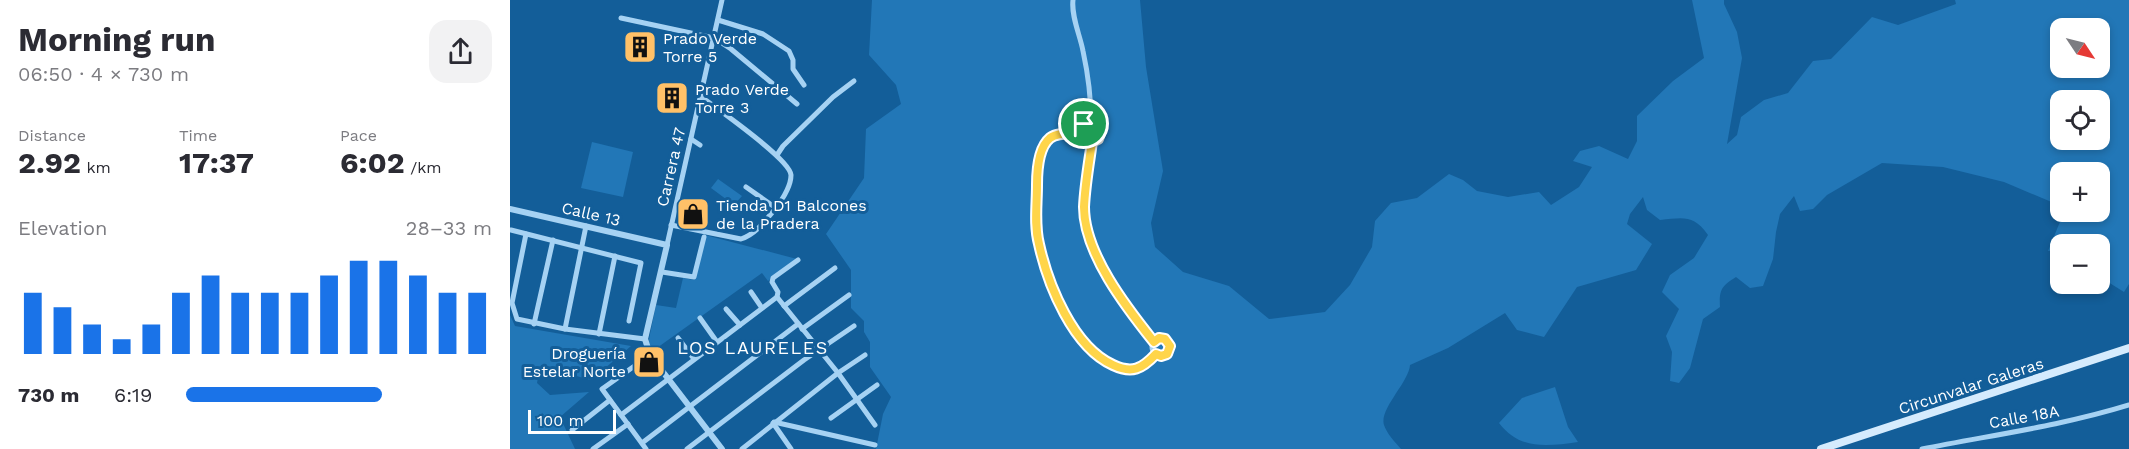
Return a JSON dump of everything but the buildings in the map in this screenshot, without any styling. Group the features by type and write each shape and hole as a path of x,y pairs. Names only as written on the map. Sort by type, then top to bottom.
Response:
{"main road":[{"name":"Circunvalar Galeras","path":"1821,449 2129,348"}],"street":[{"name":"Carrera 47","path":"645,339 722,0"},
{"path":"1073,0 1091,94 1091,121"},
{"path":"621,18 714,38 731,49 797,104"},
{"path":"718,20 763,34 789,51 793,60 793,69 804,85"},
{"path":"777,155 783,146 833,97 854,81"},
{"path":"671,225 741,239 751,236 776,208 785,194 791,175 788,167 777,155 700,96"},
{"path":"1091,121 1099,125 1101,131 1098,139 1092,142 1085,140 1081,133 1084,124 1091,121"},
{"path":"1081,133 1056,134 1048,140 1040,157 1036,209 1038,242 1043,260 1062,309 1093,354 1122,369 1136,370 1148,363 1156,354"},
{"path":"691,139 700,145"},
{"path":"1092,142 1084,208 1088,235 1114,285 1154,342 1153,350 1156,354"},
{"path":"746,187 776,208"},
{"path":"678,198 685,202"},
{"name":"Calle 13","path":"510,209 667,245"},
{"path":"565,329 586,226"},
{"path":"510,230 640,262 642,264 629,321"},
{"path":"526,234 512,308 517,319 565,329 645,339 650,355 722,449"},
{"path":"662,272 694,278 704,237"},
{"path":"534,324 553,240"},
{"path":"599,334 615,256"},
{"path":"798,260 773,278 772,282 778,292 777,297 838,373 875,425"},
{"path":"784,306 835,268"},
{"path":"751,292 762,308"},
{"path":"802,329 849,295"},
{"path":"621,415 777,297"},
{"path":"726,309 740,325"},
{"path":"700,318 717,342"},
{"path":"650,355 602,389 644,447 690,406 798,324"},
{"path":"687,449 854,326"},
{"path":"678,338 694,359"},
{"path":"1154,342 1159,338 1165,339 1170,346 1169,352 1164,355 1156,354"},
{"path":"742,449 838,373 865,355"},
{"path":"831,418 877,385"},
{"path":"572,430 610,400"},
{"name":"Calle 18A","path":"1922,449 2049,427 2129,405"},
{"path":"774,422 874,445"},
{"path":"774,422 791,449"},
{"path":"593,449 628,424"}],"shaded area":[{"path":"872,0 1140,0 1146,67 1163,171 1151,223 1155,247 1183,272 1229,286 1269,319 1325,312 1350,285 1372,247 1375,221 1391,203 1417,198 1449,174 1463,180 1477,191 1508,197 1539,192 1551,205 1579,187 1592,167 1573,161 1580,151 1599,146 1628,159 1637,141 1637,116 1673,81 1704,58 1692,0 1724,0 1737,32 1742,58 1727,144 1737,135 1741,117 1764,100 1788,93 1813,61 1831,59 1872,17 1898,25 1956,4 1955,0 2129,0 2129,284 2124,292 2110,283 2110,234 2055,234 2060,222 2110,222 2110,162 2050,162 2050,201 2004,182 1943,167 1882,163 1827,195 1813,209 1800,211 1794,196 1780,214 1773,259 1763,286 1750,288 1736,277 1725,286 1720,296 1720,307 1703,319 1690,368 1679,383 1670,381 1672,352 1666,336 1679,309 1662,292 1670,275 1694,258 1708,235 1692,220 1681,218 1660,220 1647,210 1643,197 1630,214 1627,224 1652,244 1636,270 1577,287 1544,337 1517,330 1505,313 1448,348 1410,365 1384,419 1387,432 1401,449 876,449 883,414 891,397 870,367 870,342 864,332 864,321 851,308 851,270 826,234 864,178 866,129 901,104 896,85 869,55"},
{"path":"592,142 633,152 623,197 581,188"},
{"path":"718,179 742,196 734,205 711,188"},
{"path":"705,235 797,259 768,281 762,273 654,350 649,345 649,339 656,305 676,308 683,278 694,280"},
{"path":"510,315 515,326 631,346 591,380 547,368 539,372 537,383 550,395 589,392 560,417 575,449 510,449"},
{"path":"1555,387 1568,427 1578,442 1543,445 1524,442 1515,438 1499,423 1522,398"}],"place":[{"name":"Prado Verde Torre 5","path":"640,47"},
{"name":"Prado Verde Torre 3","path":"672,98"},
{"name":"Tienda D1 Balcones de la Pradera","path":"693,214"},
{"name":"Droguería Estelar Norte","path":"649,362"}],"district":[{"name":"LOS LAURELES","path":"753,347"}],"route":[{"path":"1091,121 1097,123 1101,128 1100,137 1092,142 1084,208 1088,235 1098,258 1142,326 1154,342 1162,338 1170,346 1167,354 1158,356 1156,354 1148,363 1136,370 1122,369 1093,354 1062,309 1038,242 1036,209 1037,172 1040,157 1048,140 1056,134 1081,133 1084,124 1091,121"}]}
